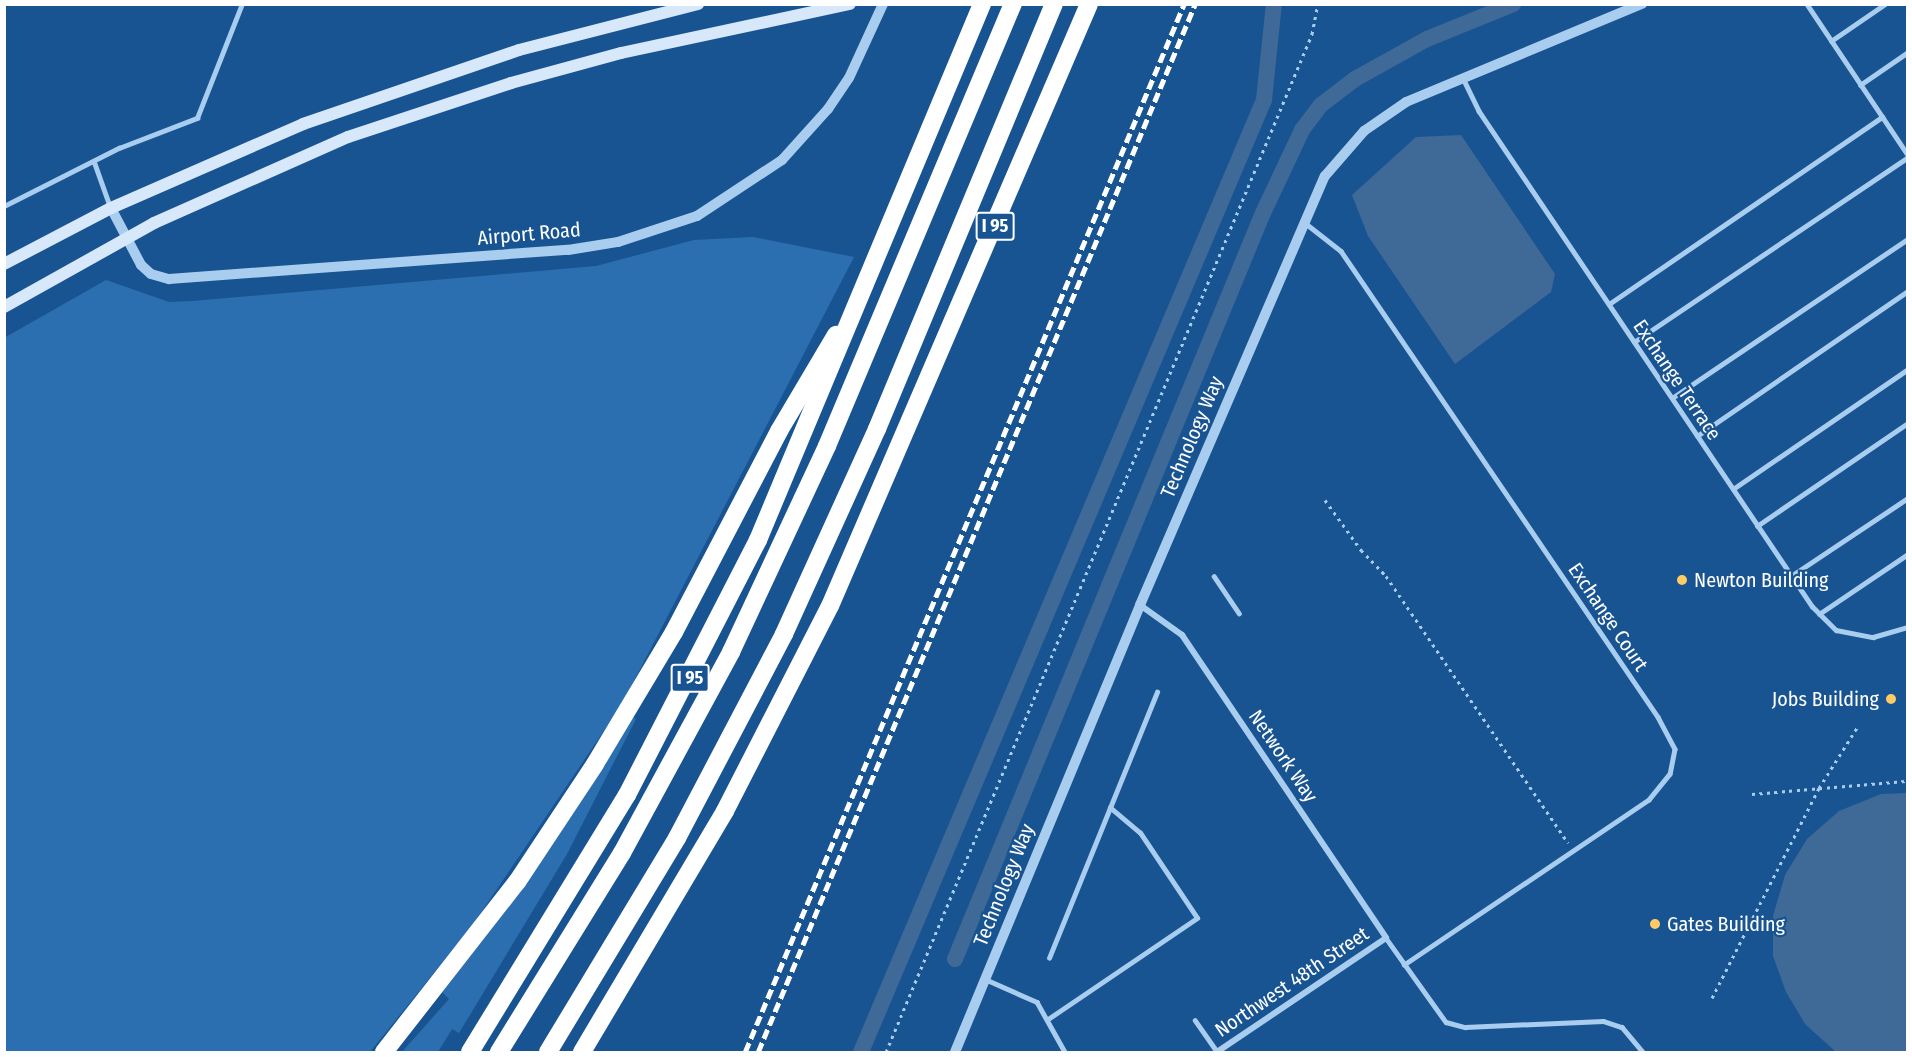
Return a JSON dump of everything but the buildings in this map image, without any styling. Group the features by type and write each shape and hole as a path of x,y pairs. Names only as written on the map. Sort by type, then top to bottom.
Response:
{"highway":[{"name":"I 95","path":"470,1053 600,843 681,695 782,489 982,4"},
{"path":"499,1053 622,853 731,652 823,456 1013,4"},
{"path":"548,1053 688,818 784,634 873,440 1054,4"},
{"name":"I 95","path":"582,1053 725,811 830,606 1089,4"},
{"path":"384,1053 517,882 595,764 675,632 779,431 868,281"}],"main road":[{"path":"4,264 111,208 250,145 409,84 574,34 698,4"},
{"path":"4,307 126,238 300,156 468,96 621,53 848,5"}],"street":[{"name":"Airport Road","path":"111,208 146,270 157,276 177,279 568,250 664,230 729,198 782,160 808,133 849,78 883,4"},
{"name":"Technology Way","path":"956,1053 1140,605 1303,221 1325,176 1364,131 1406,102 1642,4"},
{"name":"Network Way","path":"1140,605 1182,635 1386,938"},
{"name":"Northwest 48th Street","path":"1217,1052 1386,938"}],"lane":[{"path":"4,206 94,160 197,118 242,4"},
{"path":"1634,342 1908,156 1807,4"},
{"path":"1831,41 1885,4"},
{"path":"1860,85 1908,52"},
{"name":"Exchange Terrace","path":"1463,77 1479,111 1757,526 1819,614 1836,630 1873,637 1908,627"},
{"path":"1609,304 1882,117"},
{"path":"94,160 111,208"},
{"name":"Exchange Court","path":"1303,221 1334,242 1341,251 1673,742 1673,767 1656,795 1404,965"},
{"path":"1672,398 1908,239"},
{"path":"1697,436 1908,291"},
{"path":"1733,489 1908,369"},
{"path":"1757,526 1908,423"},
{"path":"1791,576 1908,498"},
{"path":"1819,614 1908,554"},
{"path":"1214,576 1239,613"},
{"path":"1049,958 1157,692"},
{"path":"1048,1019 1197,918 1140,833 1110,808"},
{"path":"1386,938 1439,1016 1452,1025 1596,1020 1622,1027 1643,1053"},
{"path":"985,979 1030,998 1043,1007 1065,1053"},
{"path":"1195,1020 1217,1052"}],"path":[{"path":"886,1053 1312,34 1318,4"},
{"path":"1325,500 1360,550 1394,587 1574,852"},
{"path":"1712,998 1819,788 1858,726"},
{"path":"1752,794 1908,781"}],"shaded area":[{"path":"1461,135 1555,274 1551,292 1455,364 1368,236 1352,195 1416,137"},
{"path":"753,237 854,257 622,704 474,923 370,1052 5,1052 4,338 106,280 169,302 193,301 596,266 694,240"},
{"path":"632,717 636,719 567,854 459,1033 452,1029 438,1052 402,1052 449,999 442,992"},
{"path":"1907,793 1907,1052 1836,1052 1805,1024 1786,992 1773,956 1773,916 1785,875 1807,839 1839,811 1881,794"}],"waterway":[{"path":"861,1052 1264,100 1274,4"},
{"path":"955,959 1263,213 1302,130 1321,105 1355,79 1427,39 1513,4"}],"railway":[{"path":"745,1052 1184,4"},
{"path":"758,1052 1195,4"}],"place":[{"name":"Newton Building","path":"1682,580"},
{"name":"Jobs Building","path":"1891,699"},
{"name":"Gates Building","path":"1655,924"}]}
